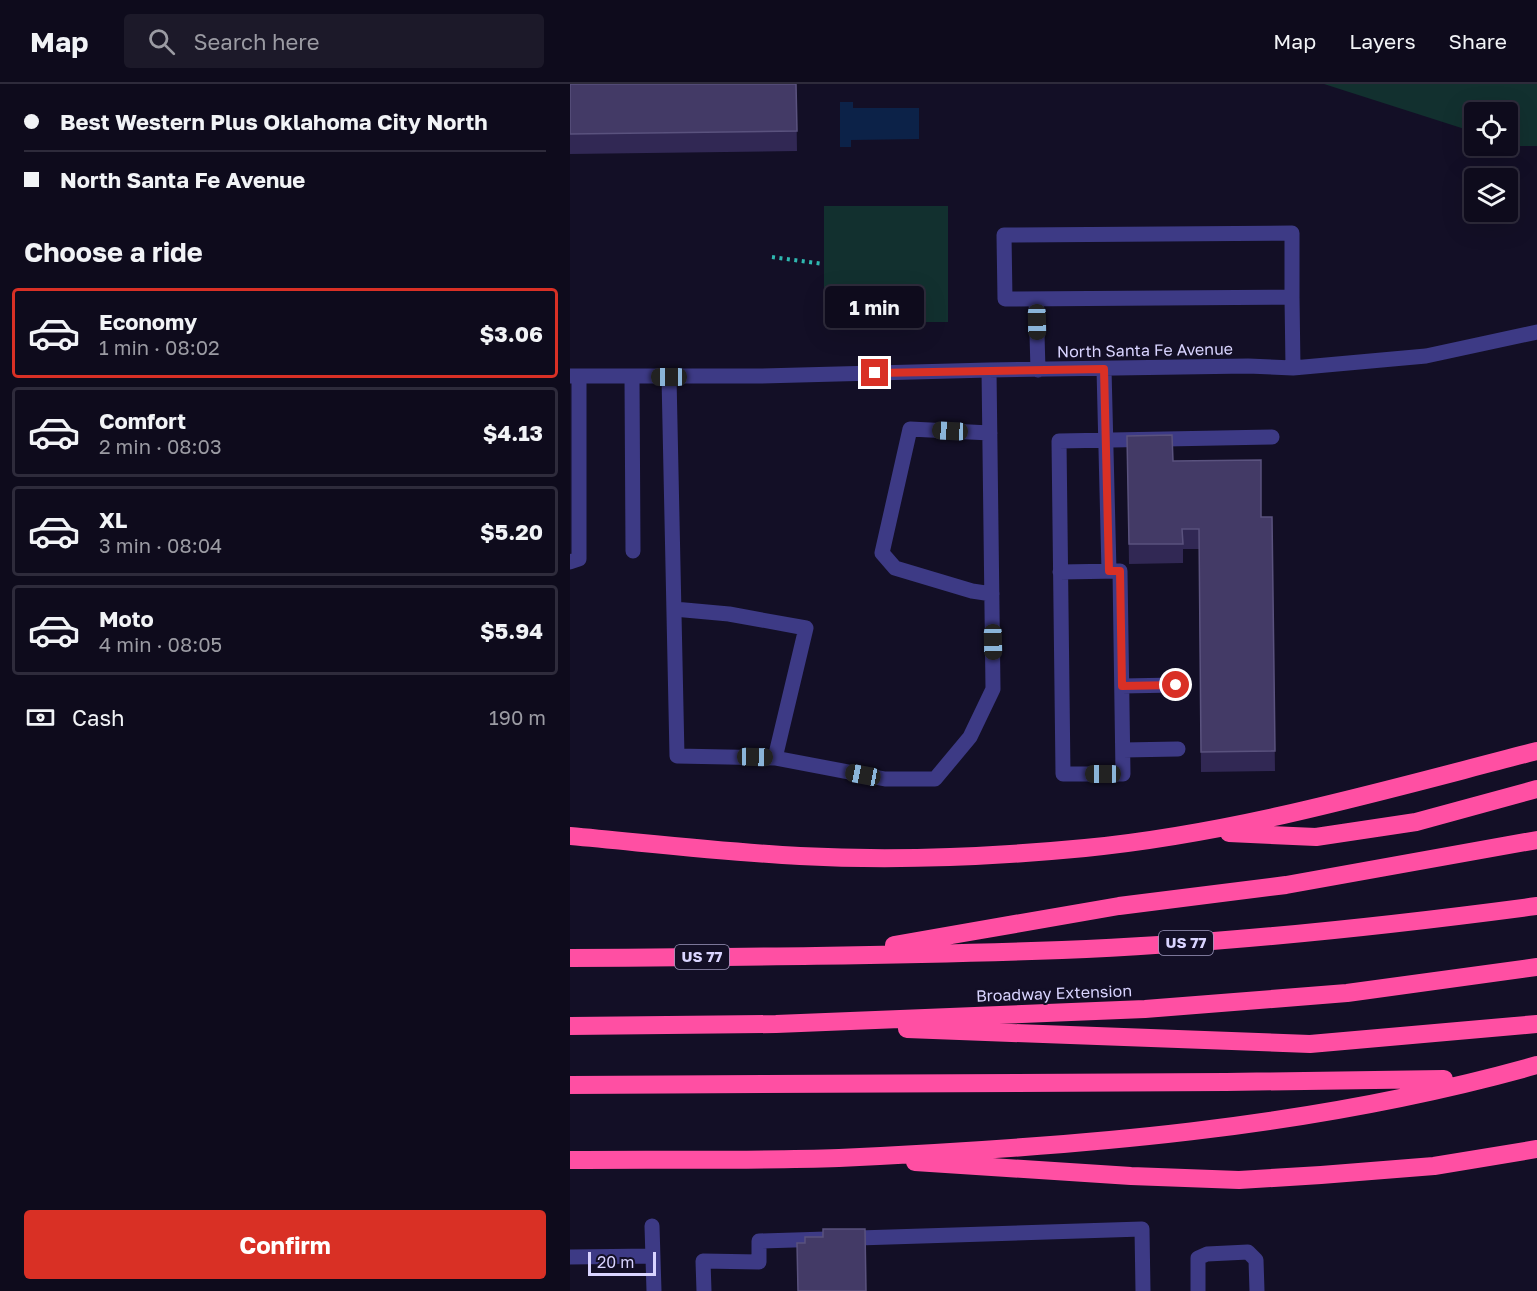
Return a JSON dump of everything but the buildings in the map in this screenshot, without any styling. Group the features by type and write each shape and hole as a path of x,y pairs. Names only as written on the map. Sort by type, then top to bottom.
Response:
{"highway":[{"path":"570,836 722,851 790,855 928,857 1087,848 1203,832 1310,809 1537,751"},
{"path":"1203,832 1316,837 1416,822 1537,789"},
{"path":"834,956 1119,906 1286,885 1537,840"},
{"name":"US 77","path":"570,958 834,956 1132,946 1398,924 1537,906"},
{"name":"Broadway Extension","path":"570,1026 776,1024 1156,1009 1347,993 1537,968"},
{"path":"776,1024 1310,1044 1537,1024"},
{"path":"570,1160 838,1158 1131,1139 1352,1107 1475,1082 1537,1065"},
{"path":"570,1085 1415,1081 1537,1074"},
{"path":"838,1158 1131,1176 1239,1180 1434,1166 1537,1149"}],"street":[{"path":"1292,297 1005,299 1004,235 1292,233 1293,368"},
{"path":"1036,299 1038,370"},
{"name":"North Santa Fe Avenue","path":"575,376 669,377 1248,366 1293,368 1426,356 1537,332"},
{"path":"1104,369 1109,571"},
{"path":"669,377 677,756 775,758 885,779 935,779 970,737 993,689 989,370"},
{"path":"570,562 579,559 575,376"},
{"path":"632,377 633,551"},
{"path":"990,433 910,429 882,553 895,568 972,591 992,594"},
{"path":"1060,572 1120,571 1124,774 1063,774 1060,572 1059,441 1272,437"},
{"path":"674,609 729,614 806,628 775,758"},
{"path":"1122,686 1176,685"},
{"path":"1123,750 1178,749"},
{"path":"652,1226 654,1291"},
{"path":"704,1291 703,1261 759,1262 759,1241 1142,1229 1143,1291"},
{"path":"1198,1291 1198,1258 1207,1254 1248,1252 1256,1260 1257,1291"},
{"path":"570,1257 653,1256"}],"path":[{"path":"772,256 824,264"}],"green space":[{"path":"1324,84 1537,84 1537,146 1518,146 1518,102 1464,102 1464,129"},
{"path":"824,206 948,206 948,322 824,322"}],"water":[{"path":"840,102 853,102 853,108 919,108 919,139 851,140 851,147 840,147"}],"route":[{"path":"875,373 1104,369 1109,571 1120,571 1122,686 1176,685"}]}
